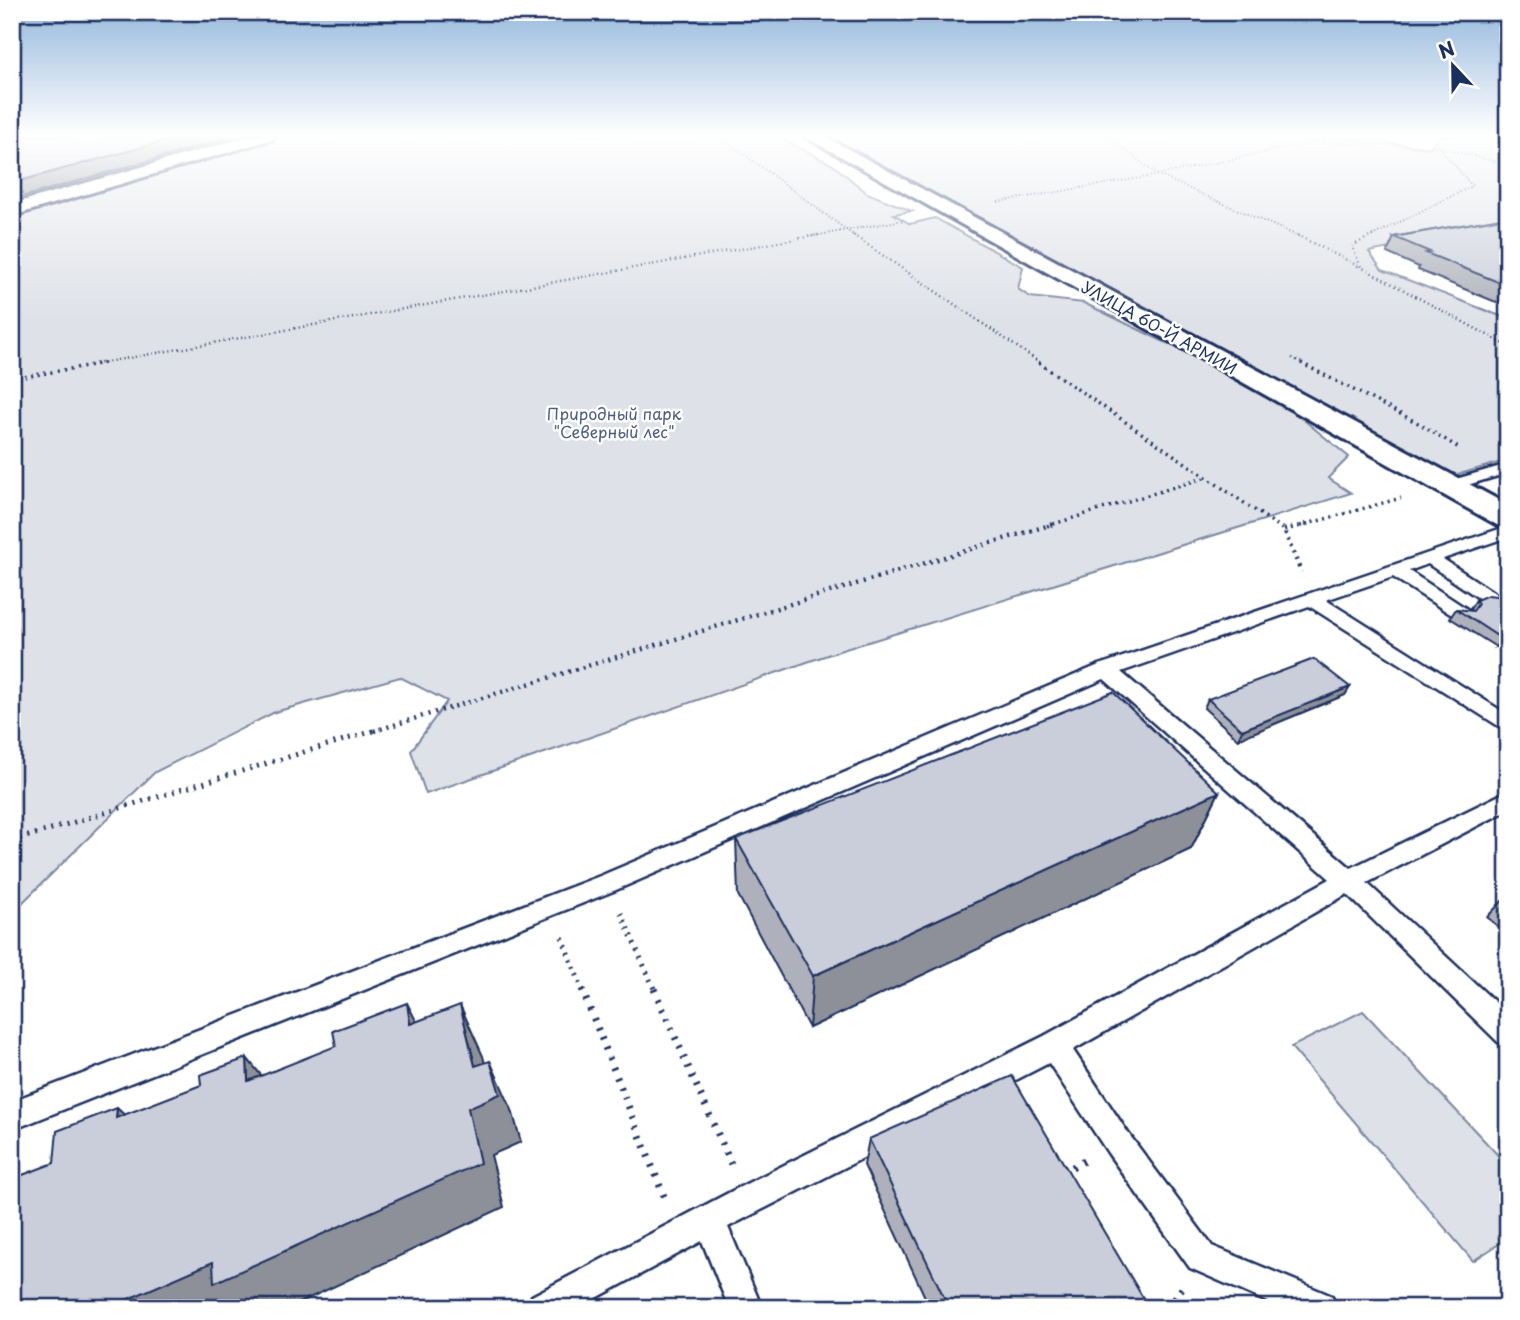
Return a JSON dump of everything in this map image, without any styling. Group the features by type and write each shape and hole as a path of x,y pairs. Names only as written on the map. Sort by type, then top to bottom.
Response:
{"street":[{"path":"12,210 55,198"},
{"name":"УЛИЦА 60-Й АРМИИ","path":"927,198 1508,518"}],"lane":[{"path":"1447,486 1508,468"},
{"path":"12,1116 608,883 1106,670 1508,531"},
{"path":"1430,558 1492,599"},
{"path":"1395,570 1461,613"},
{"path":"1311,599 1508,725"},
{"path":"1106,670 1349,881 1508,1033"},
{"path":"544,1308 747,1200 1054,1046 1349,881 1508,800"},
{"path":"1054,1046 1118,1143 1202,1257 1320,1308"},
{"path":"709,1220 746,1308"}],"path":[{"path":"802,198 1284,530 1311,599"},
{"path":"12,379 1026,198"},
{"path":"1211,198 1274,223 1508,346"},
{"path":"1361,267 1352,246 1449,198"},
{"path":"12,841 1207,477"},
{"path":"1284,530 1447,486"},
{"path":"608,883 747,1200"},
{"path":"550,906 680,1236"}],"green space":[{"name":"Природный парк \"Северный лес\"","path":"55,198 878,198 912,211 894,214 910,224 935,218 1023,267 1018,289 1030,297 1084,303 1181,350 1299,416 1349,457 1328,478 1351,493 839,651 426,794 411,751 447,701 400,677 275,712 155,772 21,904 12,907 12,210"},
{"path":"941,198 1508,198 1508,225 1369,252 1382,270 1508,319 1508,460 1453,476"},
{"path":"1363,1011 1508,1166 1508,1238 1473,1261 1291,1047"}],"building":[{"path":"1508,217 1508,286 1394,237"},
{"path":"1508,593 1508,636 1502,639 1456,609 1473,611 1478,604 1476,600 1488,595 1504,597"},
{"path":"1314,659 1350,687 1242,730 1208,699"},
{"path":"1113,692 1219,792 813,976 736,839"},
{"path":"407,1003 410,1024 460,1005 475,1066 490,1061 500,1094 468,1108 480,1163 214,1283 213,1262 108,1308 12,1308 12,1179 54,1163 57,1131 117,1108 116,1118 201,1085 200,1075 247,1058 248,1081 336,1046 333,1031"},
{"path":"1012,1076 1149,1308 949,1308 869,1139"}]}
